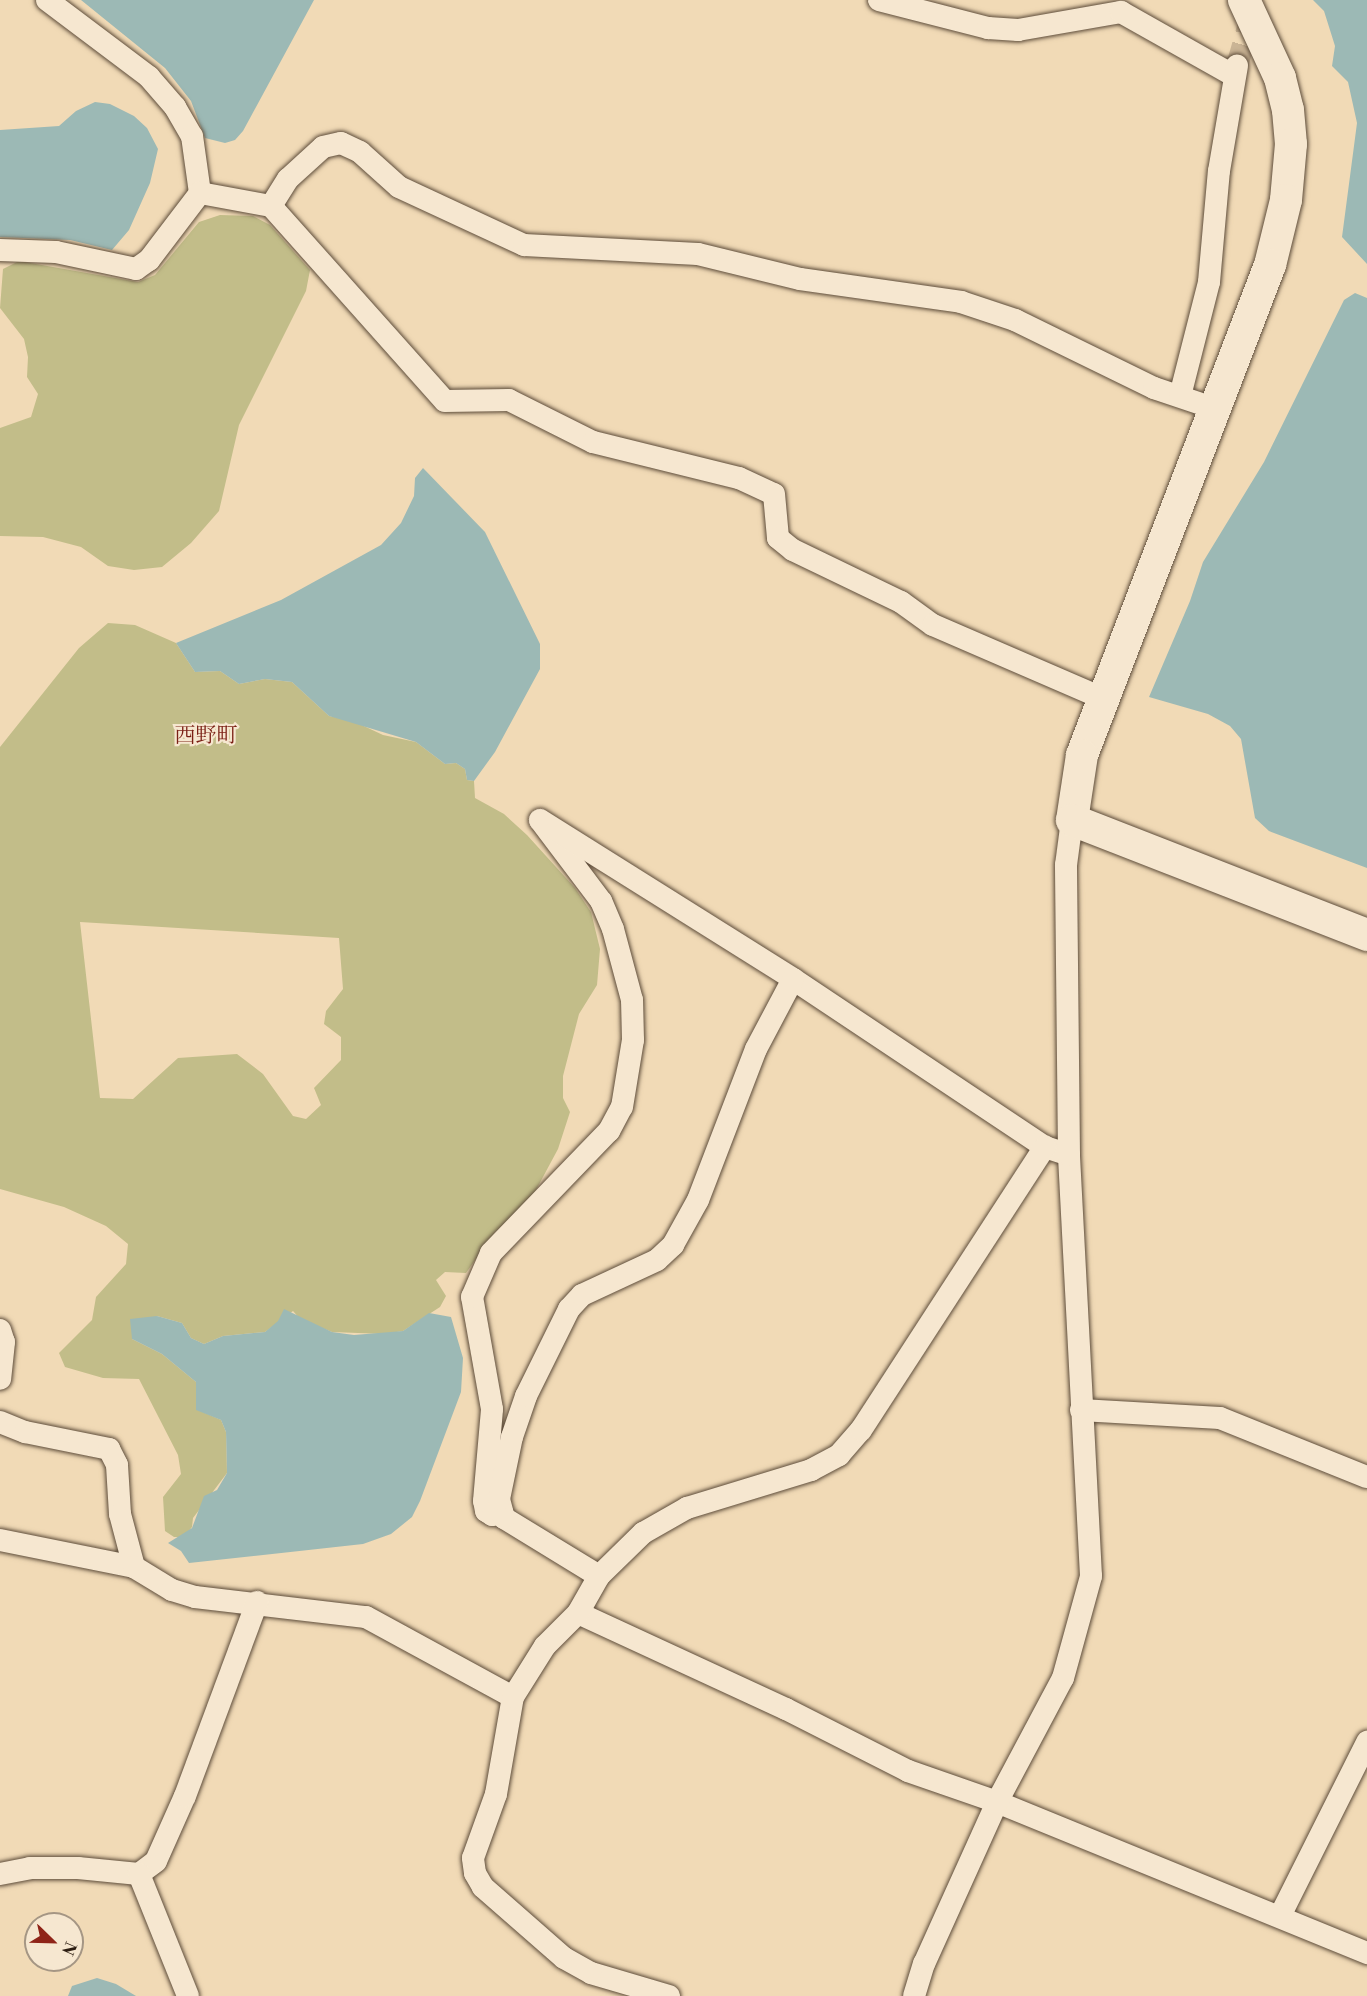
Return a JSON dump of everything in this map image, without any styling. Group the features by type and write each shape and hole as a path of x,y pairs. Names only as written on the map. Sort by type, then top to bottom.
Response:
{"street":[{"path":"0,250 56,252 136,269 149,260 200,193 192,136 175,107 140,70 47,0"},
{"path":"879,0 998,29 1027,28 1121,12 1235,71 1209,282 1180,396"},
{"path":"914,1996 924,1964 997,1802 1063,1678 1091,1576 1069,1155 1066,875 1082,755 1213,408 1270,265 1289,174 1288,110 1280,78 1244,0"},
{"path":"271,206 288,179 323,147 341,143 360,152 399,187 524,245 698,255 800,279 961,302 1015,320 1154,388 1213,408"},
{"path":"200,193 271,206 445,401 509,400 593,442 739,478 774,494 778,538 793,550 901,602 933,625 1102,698"},
{"path":"502,1512 492,1515 486,1511 484,1501 492,1409 472,1297 491,1253 609,1131 622,1107 633,1040 632,1000 613,928 601,901 540,820 793,979 1045,1147 1069,1155"},
{"path":"1072,820 1367,935"},
{"path":"599,1576 504,1518 499,1499 512,1437 526,1396 558,1329 582,1296 657,1260 673,1245 698,1200 756,1049 793,979"},
{"path":"669,1996 591,1973 564,1959 483,1887 475,1873 473,1858 496,1794 513,1696 545,1646 578,1613 599,1576 643,1533 687,1508 811,1470 839,1455 861,1430 1045,1147"},
{"path":"0,1330 4,1342 0,1379"},
{"path":"1081,1410 1220,1418 1367,1477"},
{"path":"0,1422 26,1432 109,1449 117,1465 120,1514 134,1567"},
{"path":"0,1540 134,1567 172,1590 195,1597 257,1602 366,1617 513,1696"},
{"path":"0,1874 30,1868 78,1868 139,1874 156,1861 185,1796 257,1602"},
{"path":"578,1613 786,1709 908,1771 997,1802 1367,1953"},
{"path":"1280,1916 1367,1742"},
{"path":"139,1874 188,1996"}],"shaded area":[{"path":"220,215 253,216 270,225 310,270 306,291 239,425 219,511 191,543 162,567 134,570 108,566 81,547 43,537 0,536 0,428 31,417 38,394 27,377 28,357 24,339 0,308 3,269 19,261 138,282 155,275 199,222"},
{"path":"108,623 135,625 176,643 195,672 220,671 239,684 265,679 292,682 329,716 351,720 383,735 416,742 445,764 456,763 465,769 467,780 474,781 475,798 504,814 527,835 575,888 591,912 600,949 597,985 579,1014 563,1076 563,1098 570,1112 558,1149 529,1203 495,1232 466,1273 445,1272 436,1280 446,1296 440,1307 403,1331 384,1334 332,1332 300,1319 293,1311 265,1332 223,1336 204,1344 191,1338 182,1323 157,1316 132,1339 162,1354 196,1382 196,1409 221,1420 226,1432 227,1473 193,1518 192,1527 184,1537 174,1537 165,1531 163,1497 181,1474 178,1455 139,1379 103,1378 65,1367 59,1353 92,1320 96,1297 126,1264 128,1244 106,1226 64,1207 0,1189 0,747 79,648","holes":["80,922 339,938 343,989 326,1011 324,1024 341,1037 341,1060 314,1088 321,1105 306,1119 293,1116 263,1074 237,1054 178,1058 133,1099 100,1098"]}],"water":[{"path":"81,0 314,0 243,131 235,140 225,143 205,138 191,101 165,68"},
{"path":"1313,0 1367,0 1367,264 1342,237 1357,123 1348,82 1332,66 1335,46 1324,11"},
{"path":"95,102 110,104 134,116 147,128 158,149 150,183 129,230 112,250 70,240 0,237 0,130 59,126 76,111"},
{"path":"1355,293 1367,298 1367,868 1269,831 1255,818 1241,739 1230,726 1208,714 1149,697 1190,601 1203,562 1264,462 1344,300"},
{"path":"423,468 485,532 540,644 540,669 495,752 474,781 467,780 465,769 456,763 445,764 416,742 329,716 292,682 265,679 239,684 220,671 195,672 176,643 281,600 381,545 401,523 414,496 415,478"},
{"path":"284,1309 332,1332 354,1335 403,1331 429,1313 451,1317 463,1358 461,1392 420,1501 412,1517 391,1534 363,1544 189,1563 181,1551 168,1543 192,1528 204,1496 217,1490 227,1473 226,1432 221,1420 196,1410 196,1382 162,1354 132,1339 130,1319 157,1316 182,1323 191,1338 204,1344 223,1336 265,1332 278,1321"},
{"path":"97,1978 116,1984 136,1996 68,1996 72,1986"}],"tunnel":[{"path":"1237,66 1253,10"}],"district":[{"name":"西野町","path":"206,736"}]}
